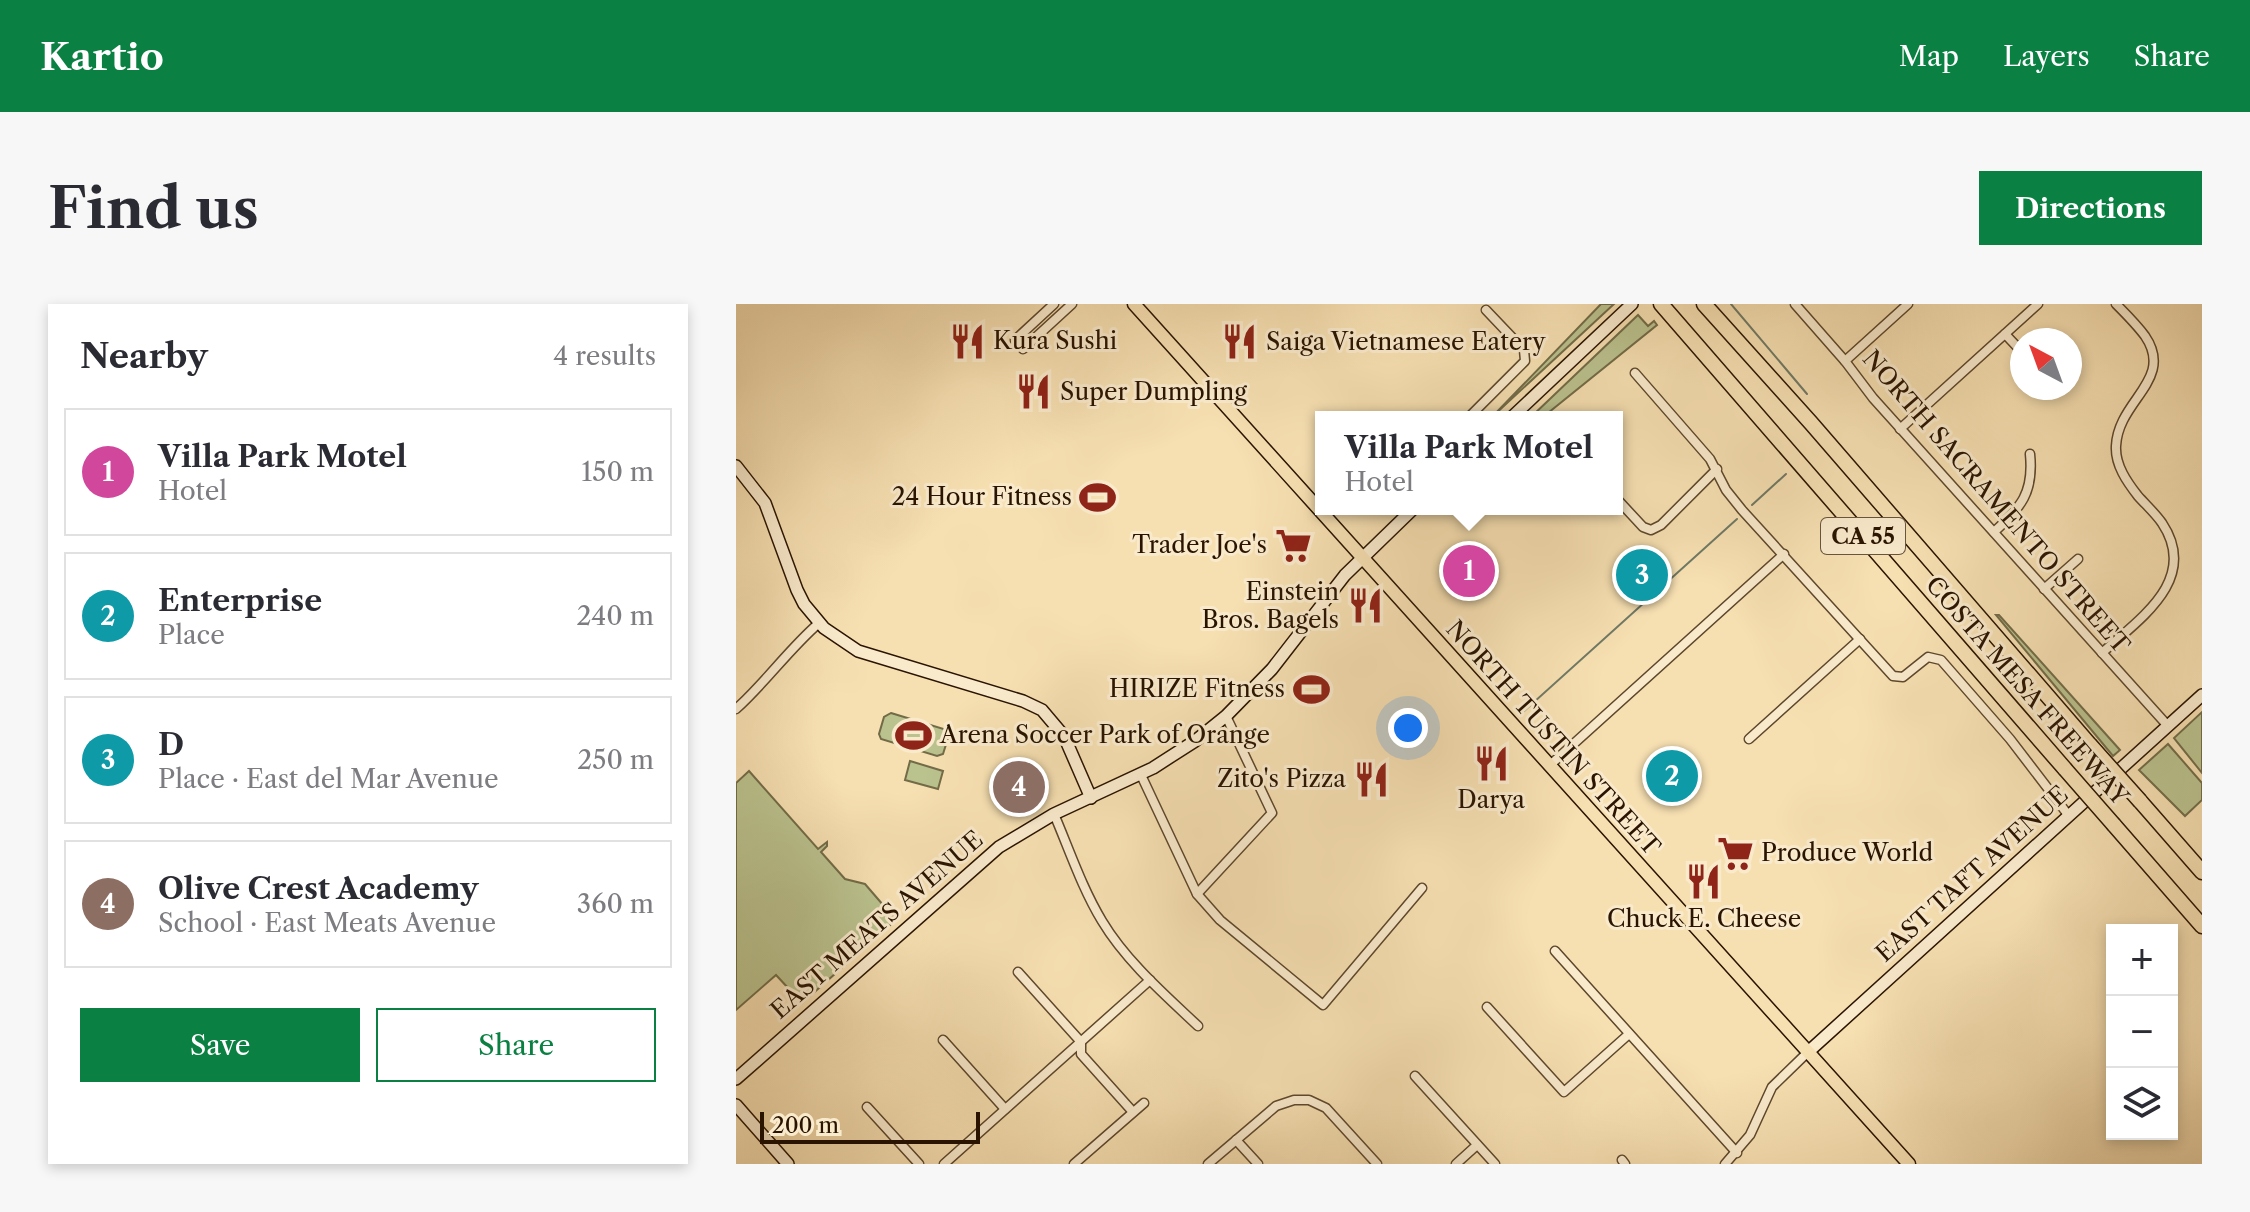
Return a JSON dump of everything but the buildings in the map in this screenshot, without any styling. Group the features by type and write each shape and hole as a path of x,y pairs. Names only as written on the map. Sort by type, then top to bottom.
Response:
{"highway":[{"name":"COSTA MESA FREEWAY","path":"1661,304 2202,926"},
{"name":"COSTA MESA FREEWAY","path":"1704,304 2202,872"}],"main road":[{"name":"NORTH TUSTIN STREET","path":"1134,304 1315,505"},
{"name":"NORTH TUSTIN STREET","path":"1324,515 1909,1164"}],"street":[{"path":"1015,340 1054,304"},
{"path":"1023,349 1072,304"},
{"name":"NORTH SACRAMENTO STREET","path":"1795,304 1900,429 2168,726"},
{"path":"1845,361 1908,304"},
{"path":"1900,429 2038,304"},
{"path":"2102,653 2152,608 2166,591 2174,559 2171,541 2163,524 2120,470 2115,448 2119,428 2129,407 2152,376 2155,357 2145,336 2116,304"},
{"path":"1518,411 1631,305"},
{"path":"1475,411 1525,361 1524,350 1486,310"},
{"path":"2005,334 2010,339"},
{"path":"1635,373 1717,469 1733,498 1896,677 1906,675 1928,657 1941,660 2010,739 2069,816"},
{"path":"1994,532 2024,500 2030,481 2030,454"},
{"path":"1623,505 1647,530 1661,525 1717,469"},
{"path":"738,472 762,499 797,590 819,623 840,641 868,655 1037,707 1061,730 1091,798"},
{"name":"EAST MEATS AVENUE","path":"736,1079 975,866 1011,839 1054,814 1141,775 1185,749 1226,716 1264,679 1325,598 1407,515"},
{"path":"1549,766 1784,554"},
{"path":"2044,589 2078,559"},
{"path":"736,709 819,623"},
{"path":"1749,739 1860,639"},
{"name":"EAST TAFT AVENUE","path":"1807,1053 2202,695"},
{"path":"1197,894 1272,813 1226,716"},
{"path":"1141,775 1197,894 1220,920 1323,1005 1422,888"},
{"path":"1054,814 1101,919 1150,980 1198,1026"},
{"path":"1555,951 1737,1153"},
{"path":"1018,972 1081,1042 1081,1054 1133,1112"},
{"path":"944,1164 1150,980"},
{"path":"1487,1007 1564,1092 1629,1034"},
{"path":"943,1040 1005,1109"},
{"path":"1725,1164 1737,1153 1753,1129 1772,1087 1807,1053"},
{"path":"1415,1076 1495,1164"},
{"path":"1208,1164 1276,1106 1294,1100 1309,1100 1336,1117 1377,1164"},
{"path":"1074,1164 1144,1103"},
{"path":"736,1105 788,1164"},
{"path":"867,1107 919,1164"},
{"path":"1236,1140 1258,1164"},
{"path":"1456,1164 1477,1145"}],"green space":[{"path":"1601,304 1614,304 1498,411"},
{"path":"1638,315 1648,326 1654,321 1657,325 1550,411 1537,411"},
{"path":"1996,615 1999,615 2120,750 2113,756"},
{"path":"2202,712 2202,773 2174,738"},
{"name":"Arena Soccer Park of Orange","path":"891,713 947,730 949,735 943,754 937,756 881,739 879,734 884,717"},
{"path":"2168,744 2202,783 2202,800 2185,816 2139,770"},
{"path":"910,761 943,771 938,789 905,780"},
{"path":"749,771 818,849 827,842 821,852 845,879 865,884 896,920 802,1003 776,975 736,1010 736,783"}],"waterway":[{"path":"1731,304 1807,394"},
{"path":"1752,505 1786,474"},
{"path":"1524,711 1737,519"}],"place":[{"name":"Kura Sushi","path":"967,341"},
{"name":"Saiga Vietnamese Eatery","path":"1240,342"},
{"name":"Super Dumpling","path":"1034,392"},
{"name":"24 Hour Fitness","path":"1098,497"},
{"name":"Trader Joe's","path":"1293,545"},
{"name":"Villa Park Motel","path":"1469,571"},
{"name":"D","path":"1642,575"},
{"name":"Einstein Bros. Bagels","path":"1365,606"},
{"name":"HIRIZE Fitness","path":"1311,689"},
{"name":"Arena Soccer Park of Orange","path":"914,735"},
{"name":"Darya","path":"1491,763"},
{"name":"Enterprise","path":"1672,776"},
{"name":"Zito's Pizza","path":"1372,779"},
{"name":"Olive Crest Academy","path":"1019,787"},
{"name":"Produce World","path":"1735,853"},
{"name":"Chuck E. Cheese","path":"1704,882"}]}
